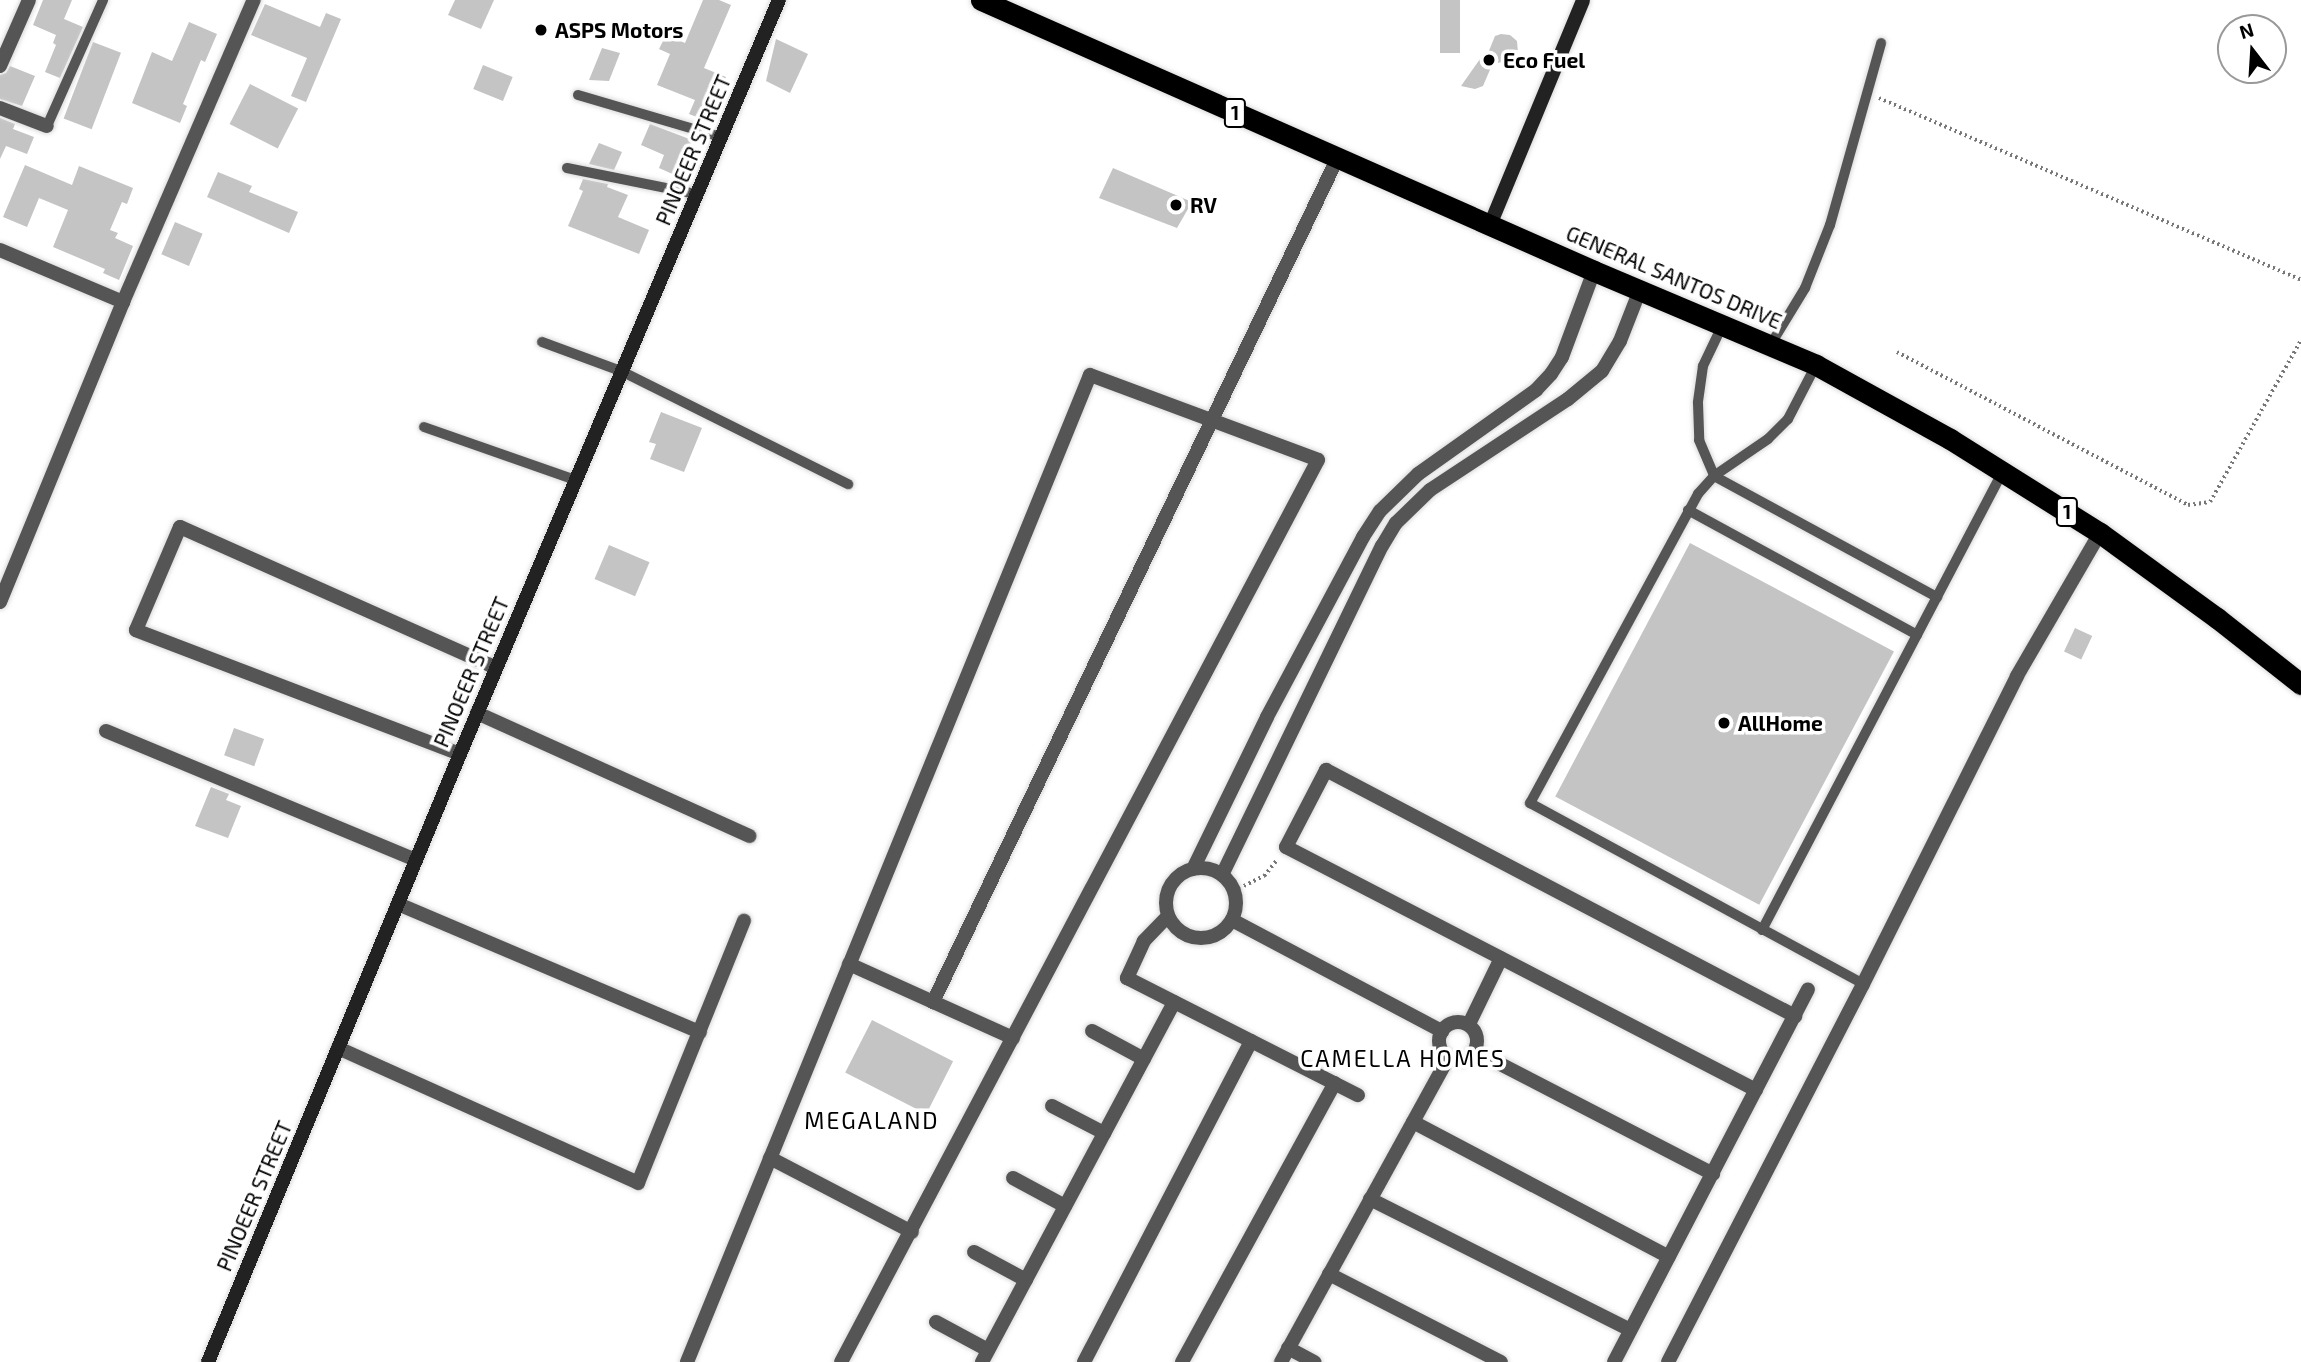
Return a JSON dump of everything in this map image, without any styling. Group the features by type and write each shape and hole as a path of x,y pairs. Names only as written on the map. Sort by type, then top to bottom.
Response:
{"highway":[{"name":"GENERAL SANTOS DRIVE","path":"981,0 1594,271 1816,365 2003,471 2100,534 2301,684"}],"main road":[{"name":"PINOEER STREET","path":"208,1362 477,713 779,0"},
{"path":"1490,225 1583,0"}],"street":[{"path":"0,66 29,0"},
{"path":"0,601 123,302 254,0"},
{"path":"0,108 47,126"},
{"path":"933,1002 1338,159"},
{"path":"0,250 123,302"},
{"path":"1193,869 1267,717 1374,519 1396,492 1536,390 1551,374 1562,357 1594,271"},
{"path":"1222,875 1382,546 1396,523 1430,491 1568,399 1602,371 1620,341 1640,290"},
{"path":"687,1362 1090,375 1318,460 841,1362"},
{"path":"460,754 136,630 180,527 496,668"},
{"path":"1668,1362 1863,984 2017,676 2100,534"},
{"path":"477,713 749,836"},
{"path":"106,731 416,860"},
{"path":"1756,1090 1286,847 1326,771 1795,1016"},
{"path":"1193,869 1213,870 1222,875 1234,891 1236,910 1232,920 1218,934 1198,939 1180,932 1167,916 1166,896 1175,878 1193,869"},
{"path":"398,904 700,1032"},
{"path":"1167,916 1144,942 1127,978 1358,1095"},
{"path":"1232,920 1441,1031"},
{"path":"338,1048 638,1183 744,921"},
{"path":"1469,1024 1501,958"},
{"path":"849,964 1013,1038"},
{"path":"1614,1362 1808,990"},
{"path":"936,1322 985,1356 1174,1002"},
{"path":"1454,1022 1469,1024 1478,1036 1475,1051 1463,1060 1448,1058 1439,1045 1441,1031 1454,1022"},
{"path":"1092,1031 1144,1059"},
{"path":"1084,1362 1251,1041"},
{"path":"1475,1051 1713,1174"},
{"path":"1281,1362 1448,1058"},
{"path":"1182,1362 1335,1083"},
{"path":"1052,1106 1104,1133"},
{"path":"1413,1122 1669,1257"},
{"path":"770,1158 912,1232"},
{"path":"1013,1178 1065,1206"},
{"path":"1370,1199 1630,1330"},
{"path":"974,1252 1026,1280"},
{"path":"1329,1274 1501,1362"},
{"path":"1288,1348 1314,1362"}],"lane":[{"path":"47,126 103,0"},
{"path":"1771,344 1805,288 1825,238 1881,43"},
{"path":"578,95 721,137"},
{"path":"567,168 696,194"},
{"path":"1723,324 1703,366 1698,403 1699,440 1714,476 1937,597"},
{"path":"542,342 621,371 848,484"},
{"path":"1816,365 1788,419 1768,439 1714,476 1688,510 1530,803 1863,984"},
{"path":"424,427 575,480"},
{"path":"1762,930 2003,471"},
{"path":"1688,510 1917,635"}],"path":[{"path":"1868,93 2301,280"},
{"path":"1897,352 2188,505 2210,502 2301,340"},
{"path":"1234,891 1264,876 1286,847"}],"building":[{"path":"43,0 72,0 64,19 83,27 60,78 45,72 56,45 53,43 56,35 33,25"},
{"path":"455,0 494,0 481,29 448,15"},
{"path":"703,0 719,0 731,5 704,68 726,77 707,121 689,114 695,100 657,85 670,54 659,49 666,35 685,43"},
{"path":"1440,0 1460,0 1460,53 1440,53"},
{"path":"265,4 320,27 326,13 341,19 306,102 291,96 307,58 251,35"},
{"path":"189,22 217,34 205,62 201,60 183,104 187,106 180,123 132,103 152,52 172,61"},
{"name":"Eco Fuel","path":"1510,35 1517,41 1518,53 1513,58 1492,65 1483,86 1475,89 1461,86 1480,59 1486,58 1495,36"},
{"path":"776,39 808,54 790,93 766,81"},
{"path":"93,42 121,53 92,129 64,119"},
{"path":"602,48 620,53 609,81 589,80"},
{"path":"483,65 513,77 503,101 473,89"},
{"path":"10,66 35,76 22,106 0,99 0,75 6,73"},
{"path":"250,84 298,109 278,149 230,124"},
{"path":"0,118 15,124 13,129 34,137 27,154 6,146 0,159"},
{"path":"650,124 692,140 677,176 659,168 664,155 641,145"},
{"path":"599,143 622,152 614,170 589,164"},
{"path":"25,165 72,185 79,166 133,188 127,204 122,202 110,230 118,233 115,238 133,246 119,280 103,273 105,269 53,247 68,210 39,198 27,227 3,217"},
{"path":"1113,168 1192,202 1177,228 1099,198"},
{"path":"218,172 252,186 249,192 298,212 289,233 207,197"},
{"path":"583,179 608,184 607,187 628,195 618,217 649,230 639,254 568,226 583,191 579,189"},
{"path":"175,222 203,234 189,266 161,254"},
{"path":"661,412 702,428 684,472 650,459 656,444 649,442"},
{"path":"1690,543 1894,651 1759,905 1555,796"},
{"path":"609,545 650,562 635,596 595,579"},
{"path":"2075,628 2092,636 2081,660 2064,652"},
{"path":"234,728 264,739 254,766 224,755"},
{"path":"211,787 229,794 226,800 241,806 228,838 195,826"},
{"path":"872,1020 953,1061 926,1114 845,1073"}],"place":[{"name":"ASPS Motors","path":"541,30"},
{"name":"Eco Fuel","path":"1489,60"},
{"name":"RV","path":"1176,205"},
{"name":"AllHome","path":"1724,723"}],"district":[{"name":"CAMELLA HOMES","path":"1403,1058"},
{"name":"MEGALAND","path":"872,1120"}]}
